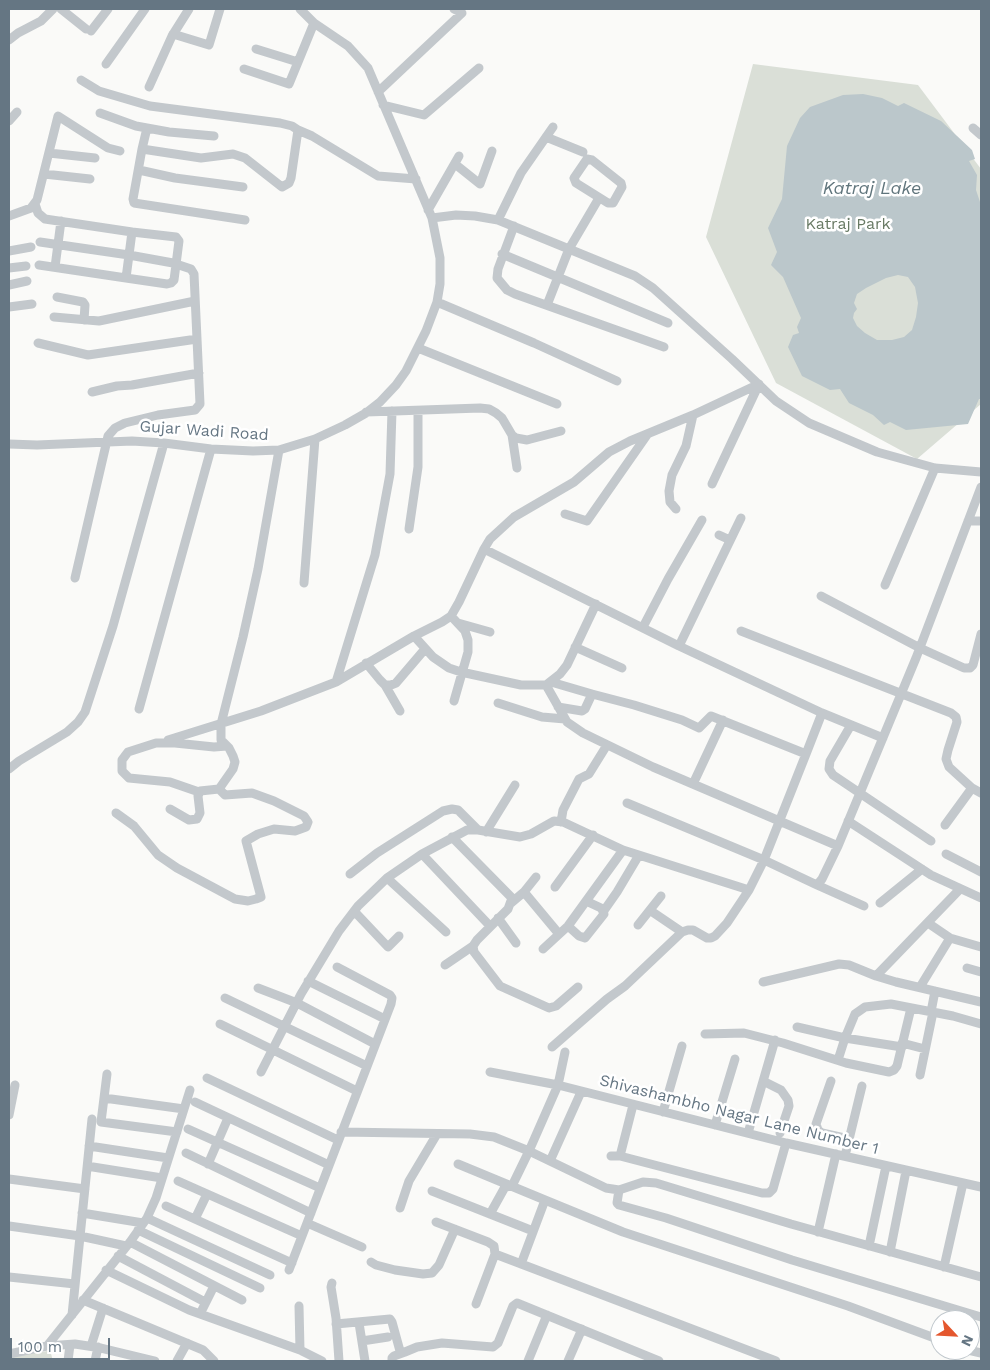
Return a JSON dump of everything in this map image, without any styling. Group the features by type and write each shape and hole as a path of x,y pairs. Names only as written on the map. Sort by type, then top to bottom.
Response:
{"street":[{"path":"9,40 41,21 53,9"},
{"path":"61,9 89,30 108,9"},
{"path":"106,64 144,9"},
{"path":"149,87 173,34 189,9"},
{"path":"173,34 209,45 220,9"},
{"name":"Gujar Wadi Road","path":"9,444 37,445 132,441 211,449 279,450 315,439 366,412 380,402 406,371 418,348 437,302 440,284 440,258 430,214 368,68 348,46 314,23 300,9"},
{"path":"378,92 462,13 454,9"},
{"path":"244,69 289,84 314,23"},
{"path":"256,49 298,62"},
{"path":"383,105 424,115 479,68"},
{"path":"81,80 100,90 144,105 292,126 378,176 416,179"},
{"path":"9,121 17,112"},
{"path":"100,113 148,128 214,136"},
{"path":"9,216 25,212 34,204 44,174 58,116 80,128 108,148 120,151"},
{"path":"498,220 521,173 553,127"},
{"path":"148,128 142,149 133,199 134,204 245,220"},
{"path":"974,128 981,135"},
{"path":"142,149 193,157 207,157 228,153 239,155 282,187 289,183 291,178 298,130"},
{"path":"546,137 583,152"},
{"path":"492,151 480,184 457,160 430,214 475,216 498,220 634,276 653,288 776,401 809,424 839,438 877,452 935,468 981,472"},
{"path":"49,153 95,158"},
{"path":"587,159 592,160 622,185 613,202 608,203 599,198 574,181 587,159"},
{"path":"139,170 175,178 243,187"},
{"path":"44,174 90,180"},
{"path":"547,305 569,249 599,198"},
{"path":"34,204 42,218 179,239 174,280 171,284 39,265"},
{"path":"55,267 61,221"},
{"path":"514,226 498,269 497,278 500,284 515,294 664,347"},
{"path":"126,278 132,232"},
{"path":"40,242 176,264 191,270 194,274 201,398 198,408 124,423 111,432 105,442 75,578"},
{"path":"9,251 31,247"},
{"path":"502,254 668,323"},
{"path":"9,268 26,266"},
{"path":"9,285 27,281"},
{"path":"57,298 84,302 84,320"},
{"path":"54,317 99,320 195,301"},
{"path":"437,302 617,381"},
{"path":"9,307 32,304"},
{"path":"38,343 88,355 197,339"},
{"path":"418,348 557,404"},
{"path":"92,392 117,386 199,373"},
{"path":"168,740 221,724 336,682 450,616 459,602 490,539 514,517 574,482 609,452 759,384"},
{"path":"712,484 759,384"},
{"path":"366,412 418,412 461,408 489,409 502,418 512,435 517,468"},
{"path":"336,682 375,555 390,474 392,412"},
{"path":"409,529 418,467 418,412"},
{"path":"676,509 670,502 672,475 686,446 693,415"},
{"path":"512,435 516,438 527,440 561,431"},
{"path":"565,514 587,521 647,434"},
{"path":"304,583 315,439"},
{"path":"9,769 19,760 67,732 85,712 113,626 164,443"},
{"path":"140,709 211,449"},
{"path":"219,789 233,769 235,762 227,746 221,740 221,724 258,570 279,450"},
{"path":"885,585 935,468"},
{"path":"817,884 822,879 838,846 902,693 981,487"},
{"path":"679,646 741,518"},
{"path":"643,627 702,520"},
{"path":"968,521 981,521"},
{"path":"719,535 730,540"},
{"path":"484,550 679,646 822,713 883,738"},
{"path":"821,596 920,648 964,668 970,668 973,665 981,634"},
{"path":"548,683 560,674 596,604"},
{"path":"450,616 465,631 468,640 468,652 454,701"},
{"path":"458,623 490,632"},
{"path":"741,631 951,713 956,717 957,722 946,758 949,767 972,788 981,793"},
{"path":"414,636 424,649 440,663 461,672 521,685 548,683 682,720 699,728 711,716 806,754"},
{"path":"576,646 622,668"},
{"path":"385,685 391,685 396,682 424,649"},
{"path":"366,664 385,685 400,711"},
{"path":"548,683 565,719 578,730 608,746 692,784 838,846"},
{"path":"558,707 582,711 586,709 592,694"},
{"path":"498,703 542,717 565,719"},
{"path":"552,1047 607,998 625,986 682,932 693,930 707,938 711,938 727,923 749,890 764,860 822,713"},
{"path":"692,784 723,720"},
{"path":"850,725 830,761 829,769 834,775 931,841"},
{"path":"116,813 134,826 158,855 177,868 235,899 248,901 260,897 246,842 258,834 274,829 295,831 306,827 308,822 304,816 286,806 252,793 226,795 219,789 198,792 170,782 128,778 122,771 122,760 128,752 156,743 214,747 227,746"},
{"path":"560,822 563,810 579,779 589,774 608,746"},
{"path":"482,831 515,785"},
{"path":"945,825 972,788"},
{"path":"170,809 190,820 198,819 200,814 198,792"},
{"path":"627,803 764,860 864,906"},
{"path":"350,874 377,853 443,812 452,809 458,810 482,831"},
{"path":"261,1072 308,981 338,932 354,911 387,878 422,854 467,830 520,837 531,834 554,821 560,822 593,835 623,850 749,890"},
{"path":"848,821 931,875 981,898"},
{"path":"555,887 593,835"},
{"path":"445,965 473,946 508,909 512,898 452,837"},
{"path":"542,949 568,926 623,850"},
{"path":"422,854 490,926"},
{"path":"946,854 981,872"},
{"path":"568,926 579,936 585,938 604,914 603,912 639,855"},
{"path":"880,903 922,869"},
{"path":"511,903 524,892 536,877"},
{"path":"387,878 446,932"},
{"path":"876,976 960,889"},
{"path":"524,892 559,934"},
{"path":"638,925 651,911 660,896"},
{"path":"586,901 600,908 603,912"},
{"path":"354,911 388,946 399,936"},
{"path":"651,911 682,932"},
{"path":"498,918 516,943"},
{"path":"928,923 950,938 981,947"},
{"path":"920,987 950,938"},
{"path":"473,946 474,952 500,986 542,1006 549,1008 556,1006 578,987"},
{"path":"763,982 839,964 857,968 876,976 981,1002"},
{"path":"166,1206 291,1267 392,998 390,994 337,967"},
{"path":"967,968 981,972"},
{"path":"308,981 385,1019"},
{"path":"258,988 297,1002 375,1044"},
{"path":"920,1074 935,990"},
{"path":"225,998 367,1066"},
{"path":"838,1060 855,1014 865,1007 891,1004 981,1024"},
{"path":"705,1034 744,1033 774,1040 838,1060 889,1072 897,1066 911,1008"},
{"path":"220,1024 357,1091"},
{"path":"797,1027 845,1038 925,1049"},
{"path":"748,1133 774,1040"},
{"path":"663,1112 682,1046"},
{"path":"512,1186 530,1151 558,1086 565,1052"},
{"path":"715,1125 735,1059"},
{"name":"Shivashambho Nagar Lane Number 1","path":"490,1072 558,1086 786,1143 981,1187"},
{"path":"107,1074 101,1122 177,1132"},
{"path":"207,1078 340,1136 470,1134 494,1137 530,1151 599,1185 619,1190 643,1182 656,1183 818,1232 981,1277"},
{"path":"763,1081 781,1090 788,1100 789,1106 780,1133"},
{"path":"831,1081 816,1124 818,1130 822,1133 849,1139"},
{"path":"9,1115 15,1086"},
{"path":"818,1232 840,1155 849,1139 862,1086"},
{"path":"47,1346 143,1224 156,1198 190,1090"},
{"path":"550,1161 581,1092"},
{"path":"104,1098 184,1108"},
{"path":"195,1102 328,1165"},
{"path":"634,1105 616,1156 762,1193 768,1193 773,1189 786,1143"},
{"path":"208,1164 228,1118"},
{"path":"72,1315 92,1119"},
{"path":"188,1129 320,1188"},
{"path":"400,1208 409,1181 437,1134"},
{"path":"89,1146 168,1158"},
{"path":"186,1153 311,1213"},
{"path":"458,1164 615,1229 848,1306 930,1336"},
{"path":"869,1246 886,1166"},
{"path":"93,1167 162,1178"},
{"path":"890,1252 906,1171"},
{"path":"9,1179 85,1189"},
{"path":"178,1181 302,1236"},
{"path":"944,1267 963,1183"},
{"path":"490,1214 505,1187 512,1186"},
{"path":"619,1190 617,1203 620,1205 666,1218 792,1260 981,1317"},
{"path":"432,1191 534,1231"},
{"path":"195,1219 207,1194"},
{"path":"521,1264 545,1200"},
{"path":"82,1213 143,1224 270,1275"},
{"path":"436,1222 492,1244 495,1249 495,1254 476,1304"},
{"path":"307,1223 362,1248"},
{"path":"143,1224 260,1288"},
{"path":"9,1226 128,1244 242,1300"},
{"path":"371,1262 395,1270 423,1274 432,1273 439,1265 455,1229"},
{"path":"495,1254 776,1361"},
{"path":"118,1256 205,1302"},
{"path":"106,1270 200,1314 300,1350 322,1361"},
{"path":"9,1277 75,1284"},
{"path":"332,1283 339,1361"},
{"path":"200,1314 214,1286"},
{"path":"84,1300 203,1350 214,1361"},
{"path":"392,1361 394,1356 417,1347 442,1343 496,1346 515,1304 521,1304 659,1361"},
{"path":"299,1306 300,1350"},
{"path":"94,1361 102,1308"},
{"path":"528,1361 547,1315"},
{"path":"336,1324 390,1319 400,1351 405,1352"},
{"path":"359,1323 365,1361"},
{"path":"568,1361 582,1329"},
{"path":"362,1341 388,1338"},
{"path":"178,1361 187,1343"},
{"path":"68,1361 70,1345"},
{"path":"9,1354 47,1346 70,1345 95,1347 155,1361"}],"green space":[{"name":"Katraj Lake","path":"753,64 918,85 981,169 981,404 917,459 776,383 706,237"},
{"path":"41,1350 43,1352 50,1350 53,1361 9,1361 9,1356"}],"water":[{"name":"Katraj Lake","path":"863,94 882,98 898,106 904,103 941,121 972,150 975,159 969,161 977,175 976,190 981,205 981,399 979,399 968,424 906,430 890,422 884,425 873,415 849,403 840,389 830,390 802,376 788,347 793,335 799,333 797,327 801,318 783,277 771,265 777,252 768,228 782,199 787,146 800,118 810,107 843,95","holes":["898,275 908,277 915,287 918,303 912,330 904,337 892,340 877,340 857,326 853,318 857,309 854,303 857,294 886,278"]}],"park label":[{"name":"Katraj Park","path":"848,224"}]}
